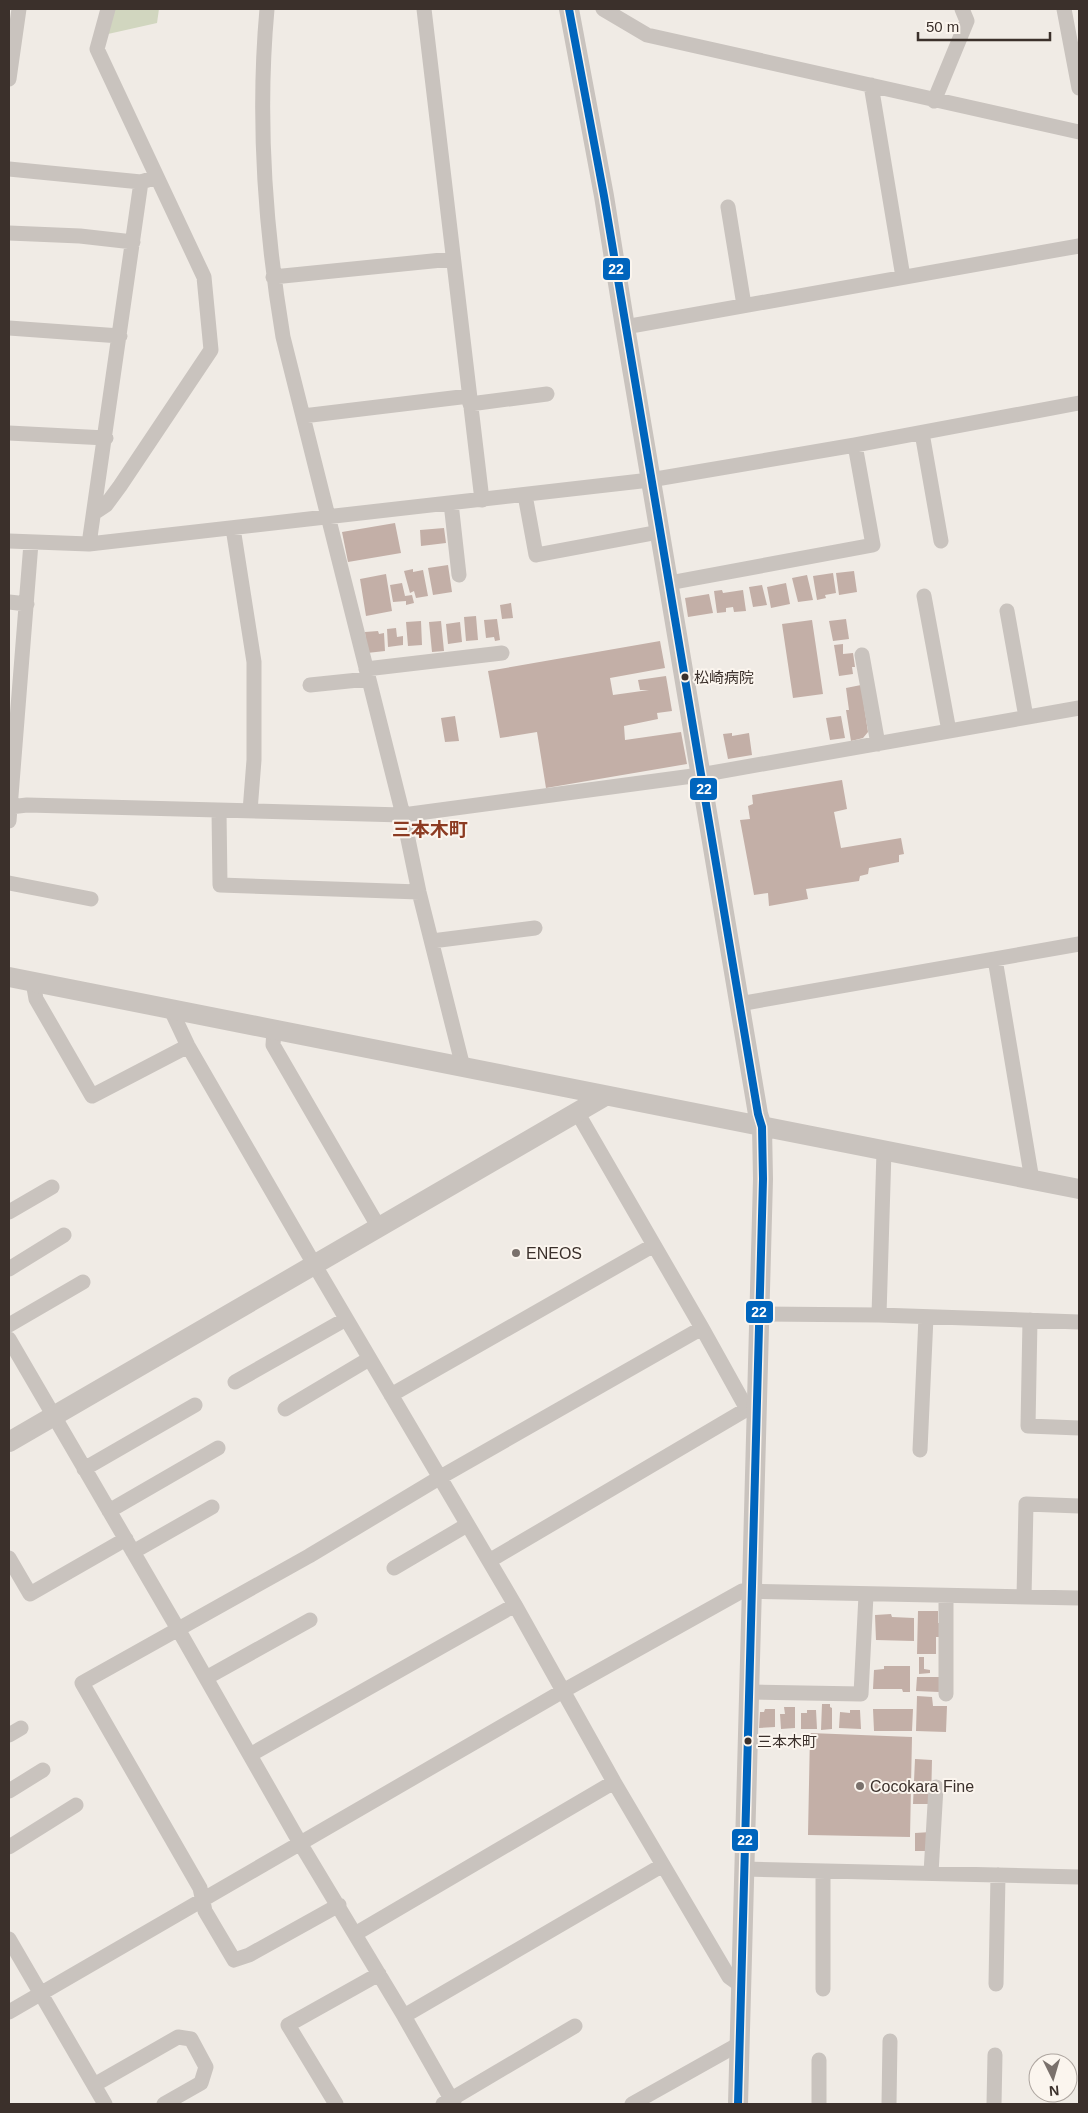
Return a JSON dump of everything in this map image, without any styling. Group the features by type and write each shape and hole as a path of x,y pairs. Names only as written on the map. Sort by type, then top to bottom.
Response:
{"street":[{"path":"9,79 19,9"},
{"path":"94,513 106,505 120,486 211,350 204,277 97,49 108,9"},
{"path":"267,9 263,146 273,277 283,337 403,815 419,892 463,1067"},
{"path":"424,9 452,259 482,500"},
{"path":"569,9 604,196 624,327 669,583 700,775 758,1114 762,1127 763,1179 758,1314 751,1410 751,1590 738,2104"},
{"path":"603,9 648,35 1079,132"},
{"path":"934,100 967,21 962,9"},
{"path":"1064,9 1079,88"},
{"path":"871,85 903,276"},
{"path":"9,169 141,182 157,177"},
{"path":"89,544 106,438 141,182"},
{"path":"728,207 744,305"},
{"path":"9,233 80,236 133,242"},
{"path":"624,327 1079,246"},
{"path":"273,277 452,259"},
{"path":"9,328 120,336"},
{"path":"303,416 547,394"},
{"path":"9,541 89,544 650,480 855,446 1079,403"},
{"path":"922,433 941,541"},
{"path":"9,434 106,438"},
{"path":"669,583 873,545 855,446"},
{"path":"524,495 536,555 659,532"},
{"path":"450,504 459,575"},
{"path":"234,528 254,662 254,760 250,811"},
{"path":"31,543 27,604 14,709 9,814 27,805 403,815 700,775 1079,708"},
{"path":"924,596 949,731"},
{"path":"9,602 27,604"},
{"path":"1007,611 1026,718"},
{"path":"310,685 502,652"},
{"path":"862,655 878,744"},
{"path":"219,811 220,885 419,892"},
{"path":"9,883 91,900"},
{"path":"432,941 535,928"},
{"path":"739,1004 1079,944"},
{"path":"995,959 1032,1180"},
{"path":"9,977 1079,1190"},
{"path":"33,982 36,999 92,1096 188,1046"},
{"path":"171,1010 188,1046 369,1359 515,1605 662,1865 729,1976 740,1985"},
{"path":"274,1030 273,1045 378,1226"},
{"path":"9,1442 378,1226 605,1096"},
{"path":"577,1112 751,1410"},
{"path":"879,1316 884,1151"},
{"path":"9,1212 52,1187"},
{"path":"9,1269 64,1235"},
{"path":"391,1395 654,1245"},
{"path":"9,1326 83,1282"},
{"path":"758,1314 1079,1322"},
{"path":"920,1450 926,1317"},
{"path":"235,1382 346,1319"},
{"path":"1030,1320 1028,1426 1079,1428"},
{"path":"339,1905 249,1955 234,1960 205,1911 200,1888 82,1683 309,1556 440,1478 702,1328"},
{"path":"9,1339 300,1843 404,2016 449,2103 575,2026"},
{"path":"286,1408 369,1359"},
{"path":"84,1469 196,1405"},
{"path":"489,1561 751,1410"},
{"path":"109,1511 218,1448"},
{"path":"1024,1596 1026,1504 1079,1506"},
{"path":"9,1558 30,1594 212,1507"},
{"path":"394,1568 467,1525"},
{"path":"9,2012 202,1899 742,1591 1079,1598"},
{"path":"748,1692 861,1694 866,1595"},
{"path":"946,1596 946,1694"},
{"path":"250,1755 515,1605"},
{"path":"206,1678 310,1620"},
{"path":"9,1791 43,1770"},
{"path":"355,1934 614,1782"},
{"path":"931,1873 936,1787"},
{"path":"9,1847 76,1806"},
{"path":"404,2016 662,1865"},
{"path":"744,1869 1079,1876"},
{"path":"822,1989 823,1871"},
{"path":"996,1984 998,1875"},
{"path":"9,1939 105,2104"},
{"path":"336,2104 288,2025 379,1974"},
{"path":"94,2085 178,2037 191,2040 206,2067 201,2083 164,2104"},
{"path":"889,2104 890,2042"},
{"path":"632,2104 739,2044"},
{"path":"994,2104 995,2055"},
{"path":"818,2104 819,2060"}],"green space":[{"path":"114,9 159,9 157,23 108,34"}],"building":[{"path":"395,523 401,553 348,562 342,532"},
{"path":"444,528 446,543 421,546 420,530"},
{"path":"448,565 452,592 433,595 428,568"},
{"path":"413,569 413,572 423,570 428,596 416,598 414,591 410,593 404,571"},
{"path":"854,571 857,592 839,595 836,573"},
{"path":"833,573 836,593 825,595 826,598 817,600 813,576"},
{"path":"386,574 392,611 366,616 360,579"},
{"path":"807,575 813,600 798,602 792,578"},
{"path":"402,583 405,596 412,595 414,603 406,605 406,601 393,602 390,585"},
{"path":"786,583 790,604 771,608 767,587"},
{"path":"762,585 767,605 753,607 749,587"},
{"path":"722,590 723,593 743,590 746,611 734,612 733,607 726,608 726,612 717,613 714,591"},
{"path":"709,594 713,613 688,617 685,598"},
{"path":"511,603 513,618 502,619 500,605"},
{"path":"476,616 478,640 466,641 464,617"},
{"path":"497,619 500,640 495,641 494,637 486,638 484,620"},
{"path":"846,619 849,639 833,641 829,621"},
{"path":"812,620 823,694 793,698 782,624"},
{"path":"421,621 422,645 408,646 406,622"},
{"path":"441,621 444,651 432,652 429,622"},
{"path":"460,622 462,642 448,644 446,624"},
{"path":"396,628 397,637 403,636 403,645 388,647 387,629"},
{"path":"378,631 379,634 384,633 385,651 367,653 365,632"},
{"path":"660,641 665,668 610,678 613,695 649,690 640,690 638,680 666,676 672,711 657,713 658,719 624,726 625,740 681,732 687,764 546,788 537,732 500,738 488,671"},
{"path":"843,644 843,654 853,653 855,667 852,667 853,674 839,676 834,645"},
{"path":"861,685 868,732 863,738 851,741 846,710 849,710 846,688"},
{"path":"455,716 459,741 445,742 441,718"},
{"path":"841,716 845,738 830,740 826,718"},
{"path":"732,733 732,736 749,733 752,755 728,759 723,734"},
{"path":"842,780 847,809 834,812 841,848 901,838 904,854 899,855 899,862 869,868 868,874 860,876 859,881 806,889 808,899 769,906 768,893 754,895 740,820 750,819 748,806 753,804 752,795"},
{"path":"918,1611 938,1611 938,1623 940,1623 939,1637 936,1637 936,1654 917,1654"},
{"path":"891,1614 892,1617 914,1618 914,1641 876,1640 875,1615"},
{"path":"919,1657 924,1657 924,1669 930,1670 930,1673 919,1674"},
{"path":"884,1666 910,1666 910,1692 903,1692 902,1689 873,1689 874,1670 884,1669"},
{"path":"917,1677 939,1677 939,1692 916,1691"},
{"path":"917,1696 932,1697 933,1706 947,1706 946,1732 916,1731"},
{"path":"822,1704 830,1704 832,1708 832,1729 821,1730"},
{"path":"784,1707 795,1707 795,1728 781,1729 780,1714 785,1714"},
{"path":"765,1709 775,1709 775,1727 759,1728 760,1712 764,1712"},
{"path":"873,1709 913,1709 912,1731 874,1731"},
{"path":"807,1710 816,1710 817,1729 801,1729 801,1713 807,1713"},
{"path":"850,1710 860,1710 861,1729 839,1728 840,1712 850,1713"},
{"name":"Cocokara Fine","path":"810,1733 912,1737 910,1837 808,1835"},
{"path":"915,1759 932,1760 931,1804 913,1804"},
{"path":"931,1832 930,1851 915,1851 915,1833"}],"transit line":[{"name":"22","path":"569,9 604,196 758,1114 762,1127 763,1179 738,2104"}],"place":[{"name":"松崎病院","path":"685,677"},
{"name":"ENEOS","path":"516,1253"},
{"name":"三本木町","path":"748,1741"},
{"name":"Cocokara Fine","path":"860,1786"}],"district":[{"name":"三本木町","path":"430,829"}]}
